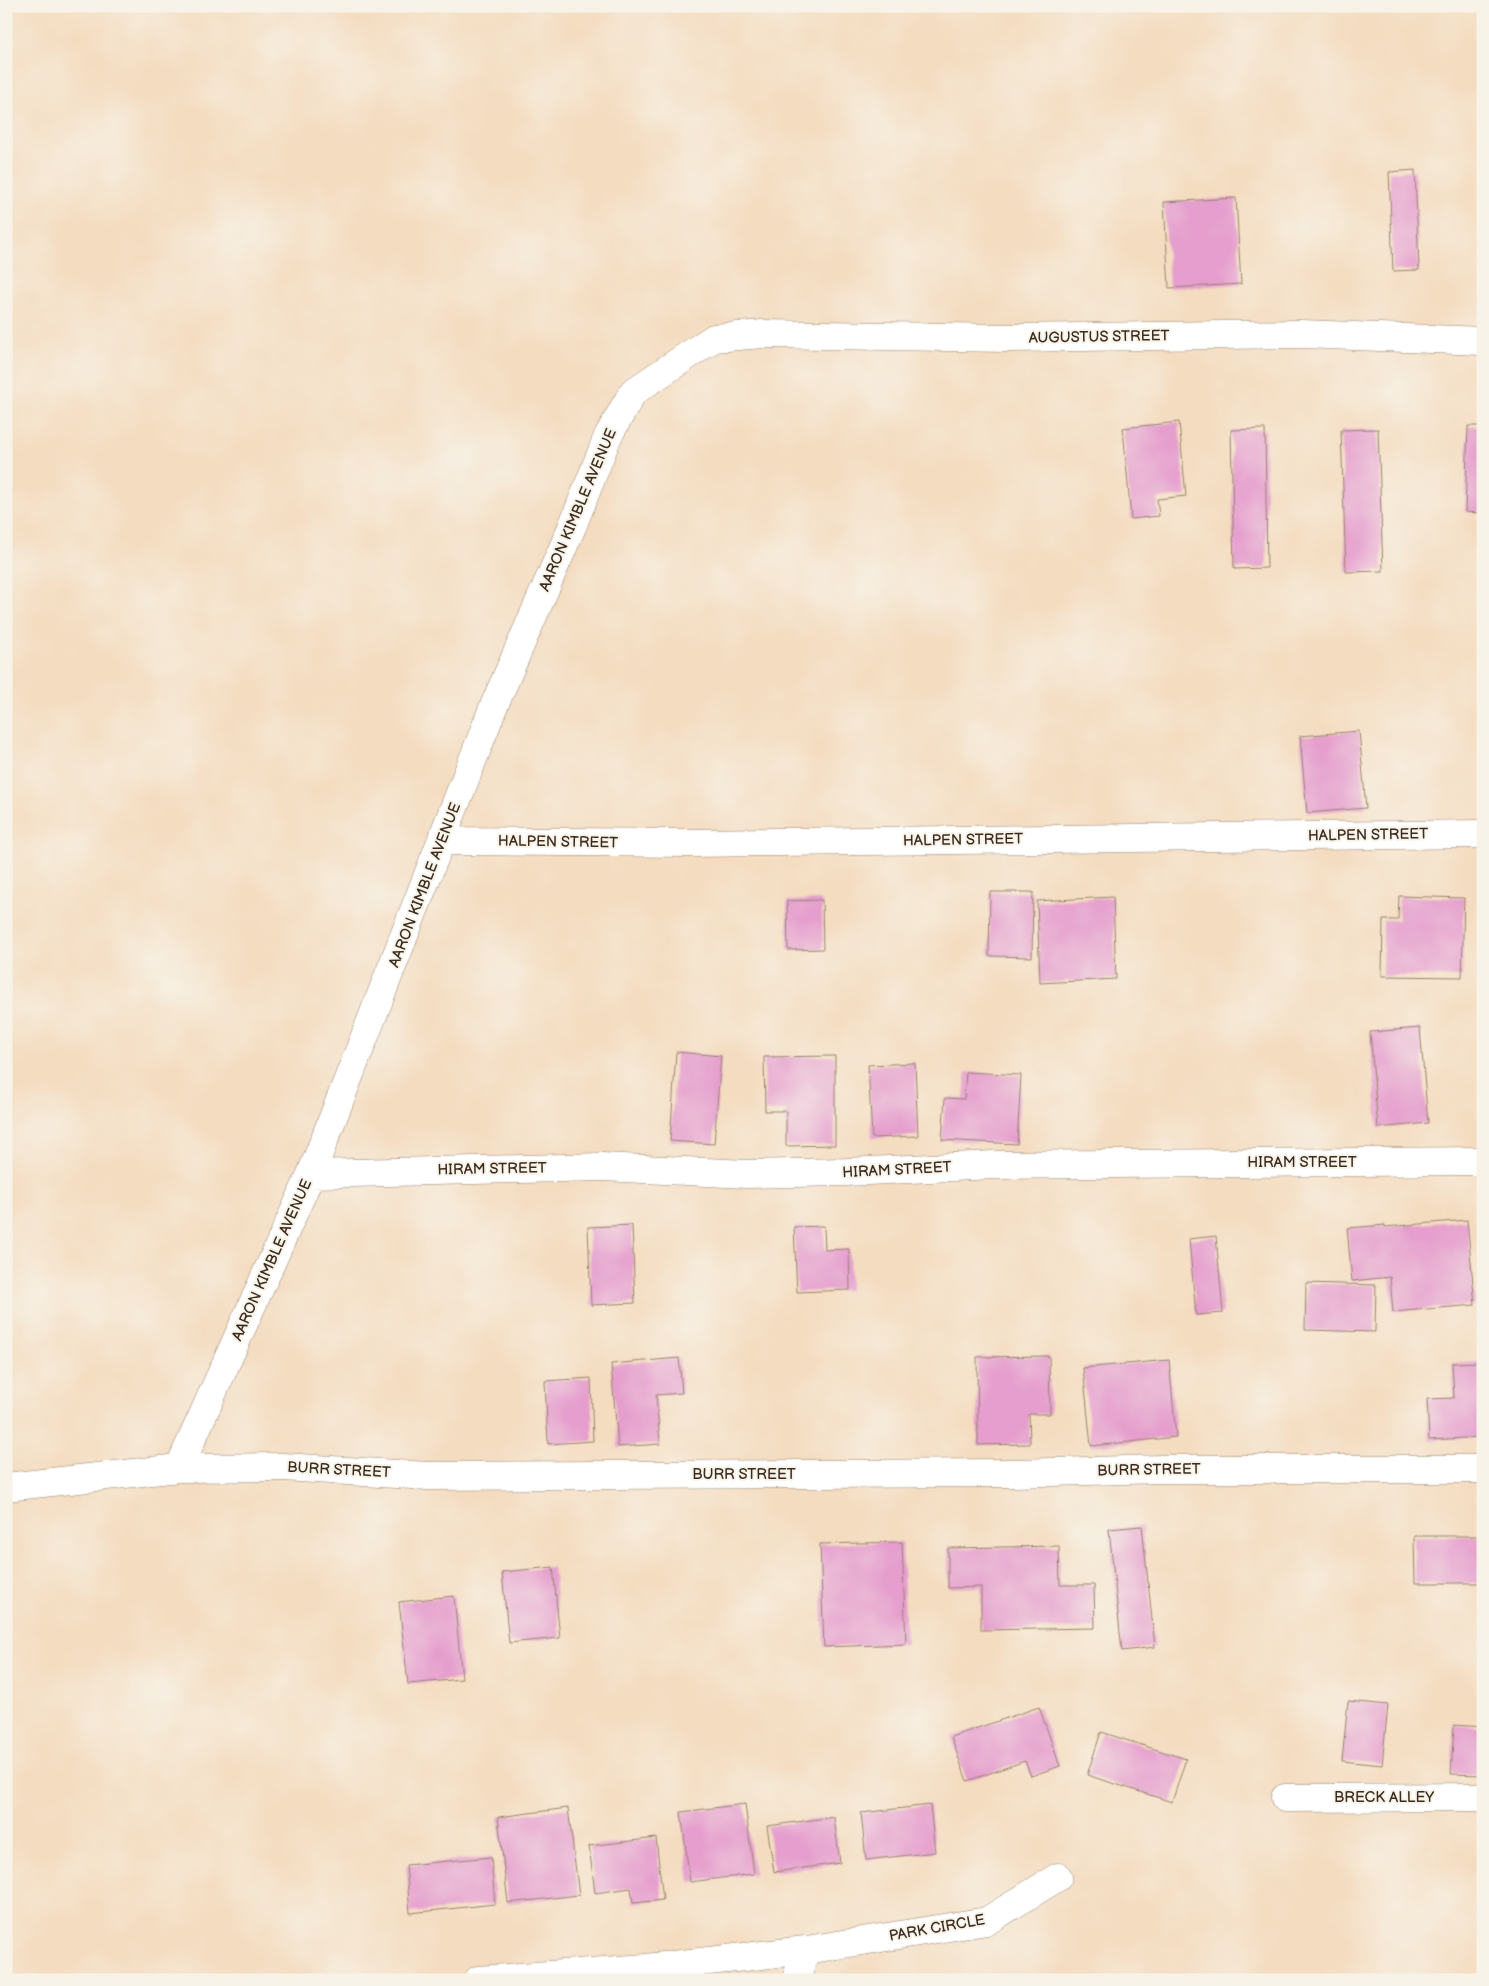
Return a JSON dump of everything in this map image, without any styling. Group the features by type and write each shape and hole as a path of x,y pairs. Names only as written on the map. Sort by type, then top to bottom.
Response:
{"street":[{"name":"AUGUSTUS STREET","path":"714,338 763,334 1007,338 1302,334 1483,341"},
{"name":"AARON KIMBLE AVENUE","path":"179,1468 311,1174 494,708 572,528 608,436 632,392 714,338"},
{"name":"HALPEN STREET","path":"443,841 702,843 1483,834"},
{"name":"HIRAM STREET","path":"311,1174 602,1167 747,1174 846,1172 994,1165 1483,1161"},
{"name":"BURR STREET","path":"6,1486 179,1468 283,1467 428,1476 1014,1473 1162,1468 1483,1469"},
{"name":"BRECK ALLEY","path":"1285,1798 1483,1797"},
{"name":"PARK CIRCLE","path":"478,1980 646,1968 806,1950 988,1921 1058,1877"},
{"path":"796,1980 806,1950"}],"building":[{"path":"1415,170 1419,270 1393,271 1389,172"},
{"path":"1236,198 1241,284 1169,288 1164,202"},
{"path":"1179,422 1186,496 1157,499 1159,516 1131,519 1123,428"},
{"path":"1468,426 1483,426 1483,513 1465,512"},
{"path":"1265,429 1267,568 1234,569 1231,430"},
{"path":"1378,429 1383,571 1346,572 1341,430"},
{"path":"1359,731 1366,808 1307,813 1300,736"},
{"path":"990,892 1033,892 1032,957 989,956"},
{"path":"1399,896 1464,898 1462,977 1382,976 1383,920 1398,920"},
{"path":"1113,897 1116,979 1040,983 1037,901"},
{"path":"822,900 823,949 788,950 787,901"},
{"path":"1420,1028 1428,1123 1378,1128 1370,1032"},
{"path":"676,1052 721,1056 714,1144 670,1141"},
{"path":"835,1056 835,1145 786,1146 786,1111 765,1111 764,1057"},
{"path":"915,1063 918,1136 872,1138 868,1065"},
{"path":"966,1072 1021,1075 1017,1144 942,1140 945,1098 964,1099"},
{"path":"1467,1220 1475,1305 1393,1312 1390,1277 1352,1281 1347,1228 1385,1225 1385,1227"},
{"path":"632,1225 635,1303 591,1305 588,1227"},
{"path":"824,1226 825,1250 849,1249 850,1290 797,1292 794,1227"},
{"path":"1216,1236 1223,1313 1196,1315 1189,1239"},
{"path":"1306,1283 1376,1285 1375,1332 1305,1330"},
{"path":"1049,1356 1050,1414 1029,1414 1030,1444 978,1445 977,1357"},
{"path":"679,1358 682,1393 656,1395 660,1444 618,1447 611,1364"},
{"path":"1169,1360 1176,1437 1091,1446 1083,1368"},
{"path":"1483,1362 1483,1437 1429,1440 1427,1399 1454,1398 1452,1363"},
{"path":"591,1378 593,1441 548,1444 545,1381"},
{"path":"1142,1526 1155,1647 1122,1651 1109,1529"},
{"path":"1414,1536 1483,1536 1483,1583 1415,1583"},
{"path":"902,1542 906,1644 824,1647 820,1544"},
{"path":"1059,1546 1060,1585 1094,1585 1095,1628 981,1630 981,1587 948,1588 948,1548"},
{"path":"553,1567 560,1638 509,1643 502,1572"},
{"path":"454,1596 462,1679 408,1684 399,1602"},
{"path":"1348,1701 1388,1705 1382,1765 1342,1761"},
{"path":"1039,1707 1060,1766 1031,1776 1025,1761 967,1781 951,1737"},
{"path":"1454,1725 1483,1727 1483,1775 1451,1774"},
{"path":"1101,1732 1186,1759 1172,1802 1087,1775"},
{"path":"745,1804 754,1874 690,1882 681,1812"},
{"path":"930,1805 935,1852 866,1860 861,1813"},
{"path":"568,1808 579,1895 508,1903 498,1817"},
{"path":"834,1817 840,1863 774,1872 767,1826"},
{"path":"656,1838 663,1900 633,1903 631,1888 595,1893 589,1846"},
{"path":"491,1857 495,1904 410,1913 406,1865"}]}
